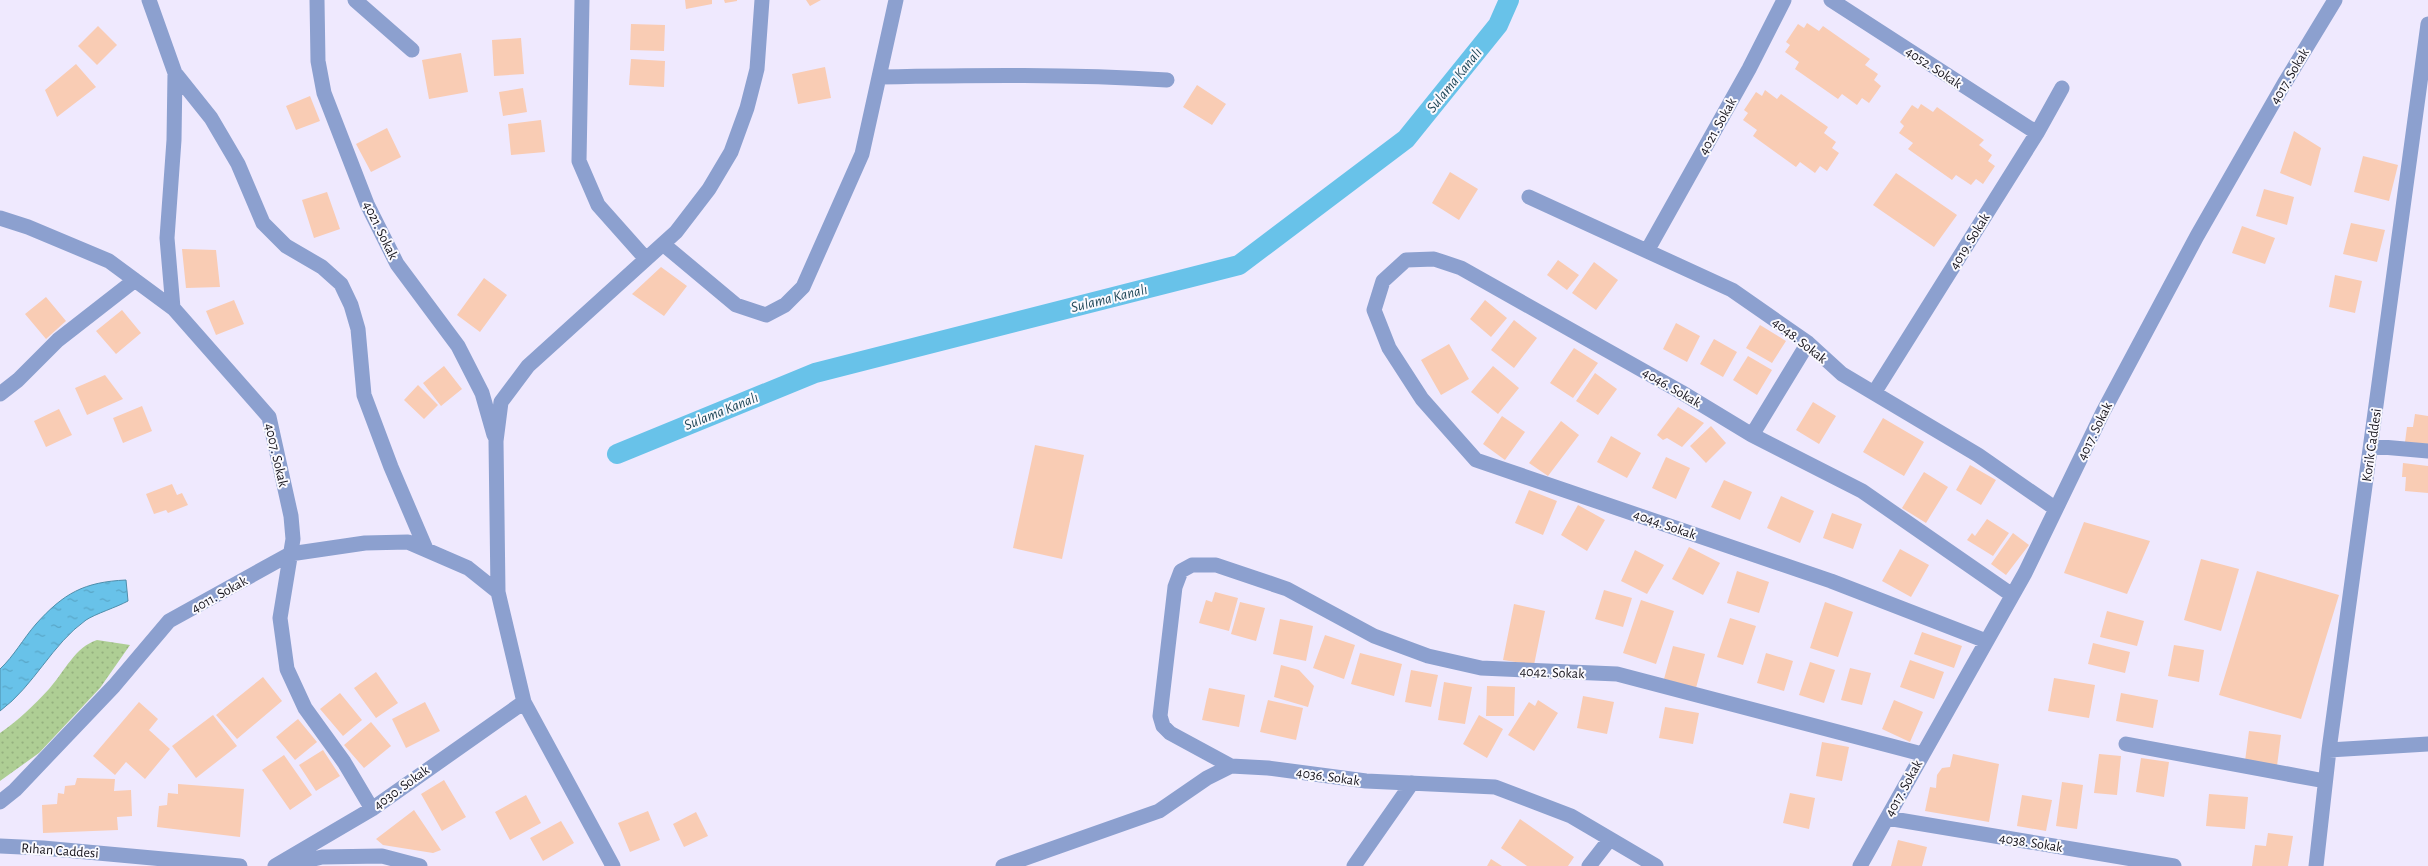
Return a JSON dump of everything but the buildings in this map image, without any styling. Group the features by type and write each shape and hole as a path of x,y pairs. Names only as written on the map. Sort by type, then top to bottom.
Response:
{"street":[{"path":"149,0 175,73 211,118 238,164 263,223 286,246 322,267 340,284 344,291 351,305 358,329 364,395 391,468 426,550"},
{"name":"4021. Sokak","path":"317,0 318,62 324,93 367,204 397,264 458,346 482,393 496,441"},
{"path":"355,0 412,50"},
{"path":"582,0 579,161 598,204 646,259"},
{"path":"613,866 524,702 498,592 496,441 501,402 528,366 676,232 709,189 731,152 748,108 757,69 762,0"},
{"path":"663,244 736,305 766,315 785,305 803,287 862,154 896,0"},
{"name":"4021. Sokak","path":"1647,252 1749,69 1784,0"},
{"name":"4052. Sokak","path":"1830,0 2037,134"},
{"name":"4017. Sokak","path":"1860,866 2012,595 2103,412 2197,236 2284,84 2335,0"},
{"name":"Korik Caddesi","path":"2316,866 2329,750 2428,24"},
{"path":"173,308 167,238 174,140 175,73"},
{"path":"880,77 1003,74 1111,76 1167,80"},
{"name":"4019. Sokak","path":"1874,393 2037,134 2062,88"},
{"name":"4048. Sokak","path":"1529,197 1732,290 1808,343 1842,374 1978,455 2056,509"},
{"name":"4007. Sokak","path":"0,218 28,227 109,261 173,308 269,417 291,516 293,539 280,618 287,669 305,708 344,762 372,809"},
{"name":"4046. Sokak","path":"1389,348 1374,310 1383,281 1406,260 1434,259 1461,268 1682,392 1752,435 1862,491 2012,595"},
{"path":"0,394 18,380 58,340 135,280"},
{"path":"1752,435 1808,343"},
{"name":"4044. Sokak","path":"1389,348 1422,399 1476,460 1813,575 1986,641"},
{"path":"2371,446 2428,451"},
{"name":"4011. Sokak","path":"0,802 15,790 114,686 169,621 290,554 365,543 408,542 468,568 498,592"},
{"name":"4042. Sokak","path":"1231,766 1170,733 1163,726 1160,716 1175,587 1181,571 1192,565 1216,565 1287,589 1374,636 1428,656 1481,668 1617,674 1922,754"},
{"name":"4030. Sokak","path":"275,866 372,809 524,702"},
{"path":"2126,744 2326,781"},
{"path":"2329,750 2428,744"},
{"name":"4036. Sokak","path":"1003,866 1158,811 1207,778 1231,766 1268,768 1366,781 1495,787 1571,816 1656,866"},
{"path":"1354,866 1412,783"},
{"name":"4038. Sokak","path":"1887,818 2174,866"},
{"path":"1589,866 1610,839"},
{"name":"Rıhan Caddesi","path":"0,846 43,848 240,866"},
{"path":"284,866 322,857 382,856 420,866"}],"green space":[{"path":"97,640 130,645 100,688 39,753 0,781 0,733 32,707 82,648"}],"water":[{"path":"126,580 128,601 86,620 74,630 23,690 0,711 0,669 46,613 76,591 98,583"}],"waterway":[{"name":"Sulama Kanalı","path":"617,454 815,373 1239,265 1406,139 1498,25 1509,0"}]}
